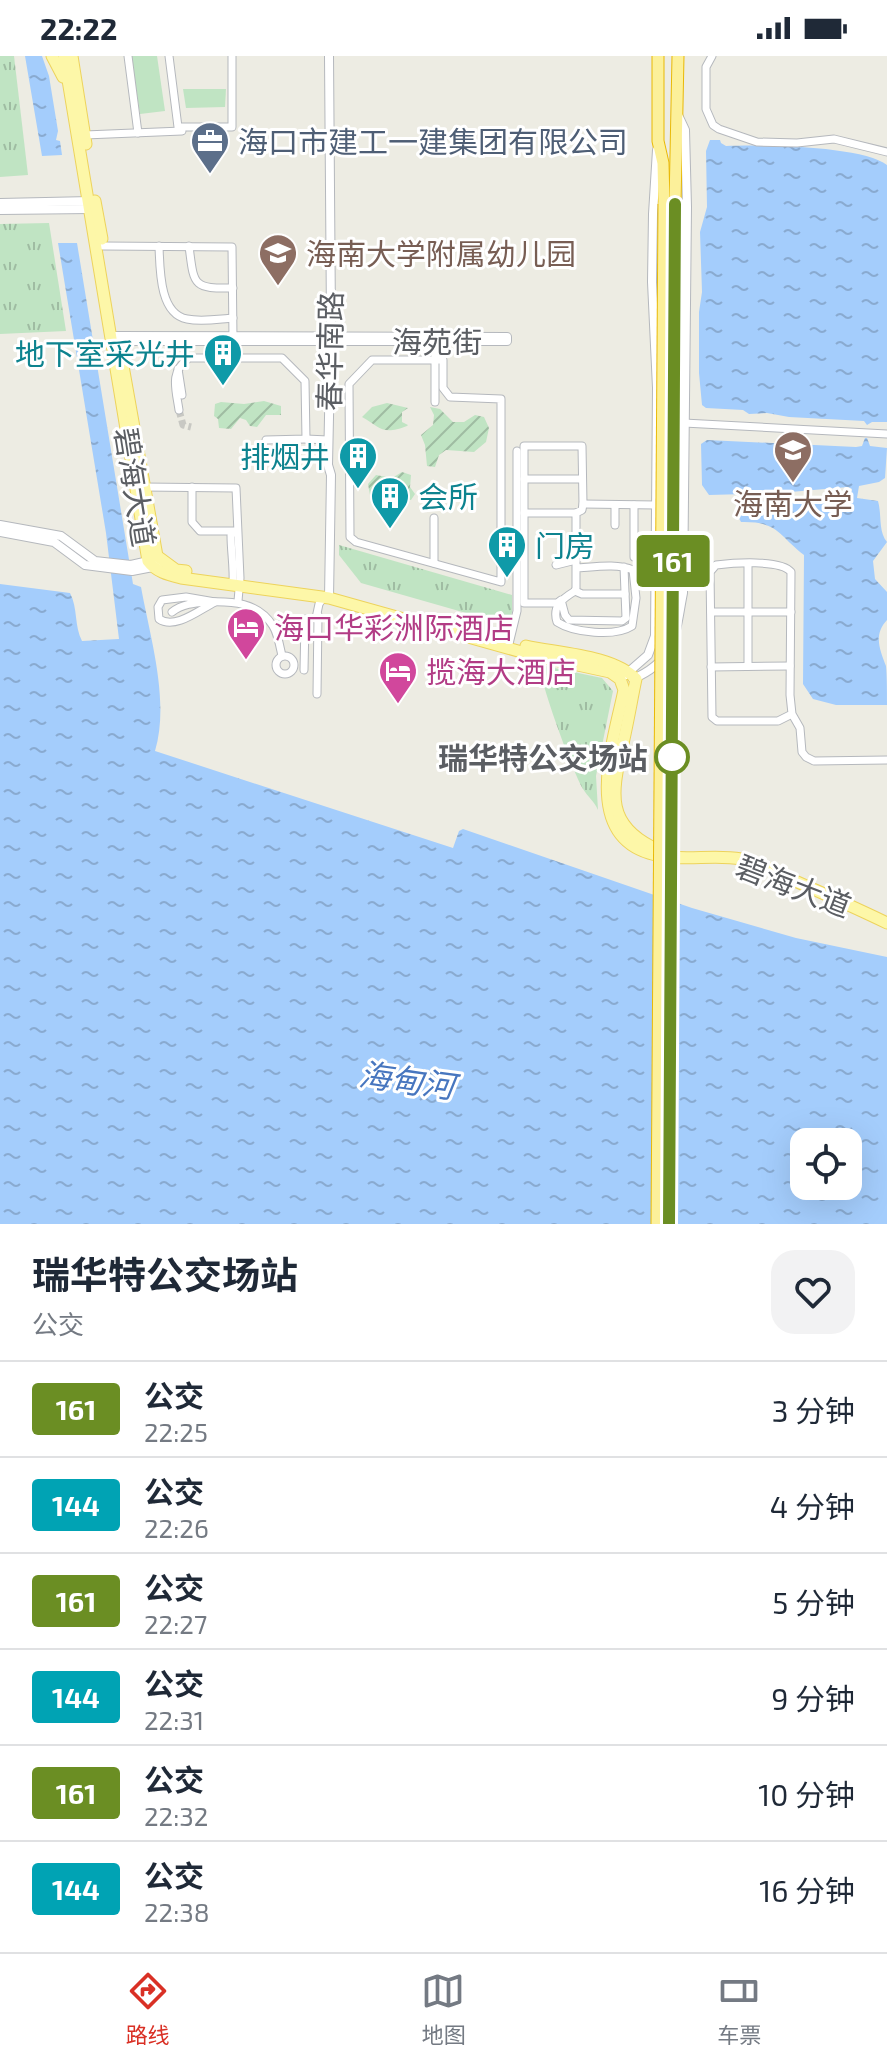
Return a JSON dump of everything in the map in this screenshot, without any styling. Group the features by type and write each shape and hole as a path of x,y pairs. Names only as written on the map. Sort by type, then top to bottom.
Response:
{"highway":[{"path":"658,56 658,141 669,204 669,1224"},
{"path":"657,1224 669,204 678,115 678,56"}],"main road":[{"path":"52,56 68,83"},
{"name":"碧海大道","path":"64,56 115,339 150,564"},
{"name":"碧海大道","path":"72,56 92,205 103,246 115,339 154,546 150,564"},
{"name":"碧海大道","path":"150,564 237,582 327,594 509,645 612,663 628,676"},
{"name":"碧海大道","path":"628,676 613,794 619,815 636,837 661,849 748,853 887,915"},
{"name":"碧海大道","path":"628,676 606,794 614,823 629,842 664,857 744,859 887,923"}],"street":[{"path":"128,56 138,133"},
{"path":"169,56 178,127 230,128"},
{"path":"230,128 232,56"},
{"name":"春华南路","path":"326,56 326,440 331,475 327,594"},
{"path":"712,56 706,67 706,109 708,118 719,129 757,142 797,143 834,139 887,150"},
{"path":"719,56 710,67 709,109 715,122 721,126 757,139 835,137 887,150"},
{"path":"229,91 230,128"},
{"path":"628,676 663,657 675,638 683,593 687,194 685,130 678,115"},
{"path":"85,135 230,128"},
{"path":"628,676 648,655 653,644 656,431 652,282 658,141"},
{"path":"0,203 92,205"},
{"path":"0,210 92,205"},
{"path":"103,246 232,247 233,339"},
{"path":"159,246 167,303 176,314 189,320 233,318"},
{"path":"189,246 193,279 197,285 203,288 233,288"},
{"name":"海苑街","path":"115,339 507,341 507,337 435,339"},
{"path":"222,339 222,357"},
{"path":"435,339 435,402"},
{"path":"179,410 174,377 189,358 282,358 305,381 306,439"},
{"path":"372,360 435,360 443,360 443,388 450,397 501,399 501,582 356,542 350,537 349,384 372,360"},
{"path":"178,369 182,395"},
{"path":"656,431 684,427 887,434"},
{"path":"266,440 326,440"},
{"path":"524,513 576,513 582,510 582,446 524,446 524,479 524,513 524,603 557,603 575,591"},
{"path":"509,645 516,622 517,451"},
{"path":"524,479 582,479"},
{"path":"144,487 235,487 237,531"},
{"path":"192,487 192,522 200,531 237,531"},
{"path":"225,503 237,503"},
{"path":"583,504 656,505"},
{"path":"615,505 615,525"},
{"path":"634,505 634,557 656,558"},
{"path":"575,591 576,513"},
{"path":"434,518 434,563"},
{"path":"0,525 61,536 89,558 105,565"},
{"path":"237,531 231,535 238,601"},
{"path":"0,532 54,542 85,565 150,564"},
{"path":"792,714 778,721 714,719 711,569 719,564 778,564 788,567 791,576 792,714 800,728 802,752 810,760 886,760"},
{"path":"748,564 748,666"},
{"path":"556,565 624,567 631,568 635,576 636,605 631,627 615,633 560,625 555,615 561,600"},
{"path":"501,566 517,572"},
{"path":"561,600 569,620 619,622 626,618 624,567"},
{"path":"575,591 582,594 625,594"},
{"path":"655,593 669,599 683,593"},
{"path":"317,694 319,604 327,594"},
{"path":"186,597 215,602 170,624 161,621 157,615 159,604 165,598 186,597"},
{"path":"172,612 191,604 238,601 256,610 274,627 282,656"},
{"path":"711,612 791,612"},
{"path":"274,627 318,615"},
{"path":"304,670 305,621"},
{"path":"711,667 790,666"}],"green space":[{"path":"0,56 14,56 28,175 0,177"},
{"path":"131,56 157,56 165,111 140,114"},
{"path":"183,89 226,89 225,107 186,108"},
{"path":"49,223 66,331 0,334 0,224"},
{"path":"264,401 281,406 281,415 266,415 257,427 240,418 231,429 219,428 218,419 214,416 215,404"},
{"path":"387,403 408,408 402,412 402,422 407,426 387,430 362,417 372,407"},
{"path":"430,407 440,409 453,422 464,422 475,415 484,417 489,428 486,442 474,452 446,450 439,455 435,467 427,466 421,435 433,425 434,415"},
{"path":"402,472 411,475 410,487 415,494 411,500 402,499 390,488 385,488 375,498 370,495 368,484 376,475 392,478"},
{"path":"339,545 512,595 508,625 361,583 339,555"},
{"path":"540,665 602,678 613,691 596,776 598,810 572,766 550,706"}],"water":[{"path":"25,56 42,56 49,76 58,131 56,140 60,141 62,155 42,156"},
{"path":"710,140 720,140 726,146 835,150 875,159 887,165 887,422 867,425 864,421 749,414 743,410 706,408 702,405 699,373 702,292 700,232 707,207 706,151"},
{"name":"海甸河","path":"58,243 77,243 133,584 141,587 157,669 160,711 155,751 453,848 459,831 463,829 692,908 796,938 887,957 887,1224 0,1224 0,584 70,593 82,641 119,639 106,533"},
{"path":"865,438 870,446 887,448 885,478 859,486 857,498 878,501 881,528 887,542 873,561 875,579 887,592 887,620 879,637 886,666 887,705 836,705 813,699 803,684 804,555 770,527 741,522 736,502 829,502 835,497 851,496 852,489 709,495 702,485 701,444 707,440 856,447 862,446"}],"tunnel":[{"path":"179,410 183,425 191,427"}],"bus line":[{"name":"161","path":"669,1224 675,204"}],"place":[{"name":"海口市建工一建集团有限公司","path":"210,175"},
{"name":"海南大学附属幼儿园","path":"278,287"},
{"name":"地下室采光井","path":"223,387"},
{"name":"海南大学","path":"793,484"},
{"name":"排烟井","path":"358,490"},
{"name":"会所","path":"390,530"},
{"name":"门房","path":"507,579"},
{"name":"海口华彩洲际酒店","path":"246,661"},
{"name":"揽海大酒店","path":"398,705"},
{"name":"瑞华特公交场站","path":"672,757"}]}
